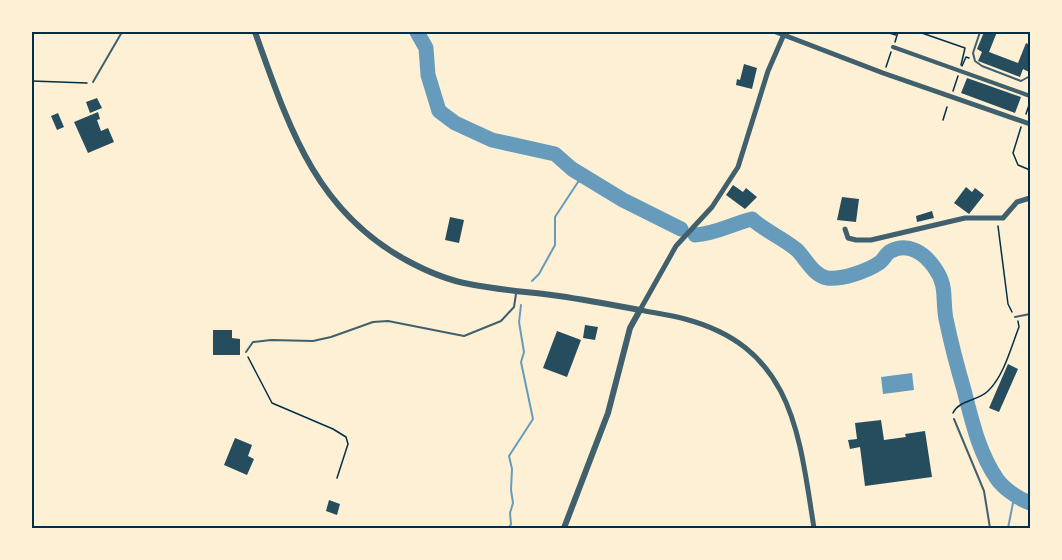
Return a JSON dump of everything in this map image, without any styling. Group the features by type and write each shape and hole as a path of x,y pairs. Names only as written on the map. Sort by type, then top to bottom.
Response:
{"street":[{"path":"255,32 306,161 329,196 357,226 388,250 430,273 468,284 686,319 718,331 743,348 769,373 784,396 796,428 814,528"},
{"path":"776,32 784,33 883,73 1030,124"},
{"path":"564,528 608,413 630,328 676,246 711,207 738,167 768,71 784,33"},
{"path":"893,46 1030,96"},
{"path":"845,229 848,238 871,240 964,218 1003,218 1017,202 1030,198"}],"lane":[{"path":"93,82 122,32"},
{"path":"981,32 973,53 974,59 982,66 1021,81 1030,76"},
{"path":"246,352 253,342 313,341 373,322 388,321 464,336 501,321 514,307 517,291"},
{"path":"1015,316 1030,314"},
{"path":"954,419 984,491 990,528"}],"path":[{"path":"886,32 897,36 898,32"},
{"path":"919,32 965,48 961,65 966,57 974,59"},
{"path":"886,66 890,56"},
{"path":"952,92 957,80"},
{"path":"32,81 85,84 93,82"},
{"path":"1025,115 1030,100"},
{"path":"943,120 947,107"},
{"path":"1021,126 1013,153 1018,165 1030,170"},
{"path":"954,419 954,410 958,405 974,400 989,390 1003,367 1019,327 1019,322 1008,304 998,230 1003,218"},
{"path":"246,352 272,403 333,429 346,437 348,444 337,477"}],"water":[{"path":"912,373 914,390 883,394 881,377"}],"building":[{"path":"984,32 997,32 989,52 1018,63 1026,43 1030,45 1029,72 1023,69 1020,77 978,61 982,52 977,49"},
{"path":"744,64 757,68 752,89 736,85 737,79 740,80"},
{"path":"967,78 1021,97 1015,113 961,93"},
{"path":"97,98 102,108 90,113 86,102"},
{"path":"98,112 100,119 97,120 101,131 108,128 114,142 88,153 74,122"},
{"path":"58,113 64,127 57,130 51,116"},
{"path":"733,185 743,192 746,188 757,197 745,209 726,195"},
{"path":"966,187 972,192 975,188 984,195 969,214 954,203"},
{"path":"842,197 859,199 856,222 837,220"},
{"path":"932,211 934,218 917,222 916,216"},
{"path":"450,217 464,220 459,243 445,240"},
{"path":"585,325 598,327 595,340 583,338"},
{"path":"213,330 232,330 232,338 240,339 240,355 213,355"},
{"path":"557,331 581,340 567,377 543,368"},
{"path":"1008,364 1018,369 999,412 989,408"},
{"path":"881,420 884,440 925,431 932,477 865,486 860,447 850,449 848,440 857,439 855,423"},
{"path":"235,438 252,445 248,456 254,459 247,475 224,465"},
{"path":"329,500 340,504 337,515 326,511"}],"waterway":[{"path":"417,32 426,48 428,75 439,111 455,123 492,140 555,154 572,169 623,200 681,229"},
{"path":"532,281 539,274 555,245 555,217 578,182 589,178"},
{"path":"695,235 717,231 752,219 792,246 814,270 827,278 847,276 868,269 881,262 889,252 897,249 909,248 920,253 934,267 941,280 952,346 973,425 985,458 997,479 1017,496 1030,503"},
{"path":"509,528 513,503 512,469 509,456 533,419 521,362 524,352 519,322 521,305"},
{"path":"1008,528 1013,503 1022,500"}]}
